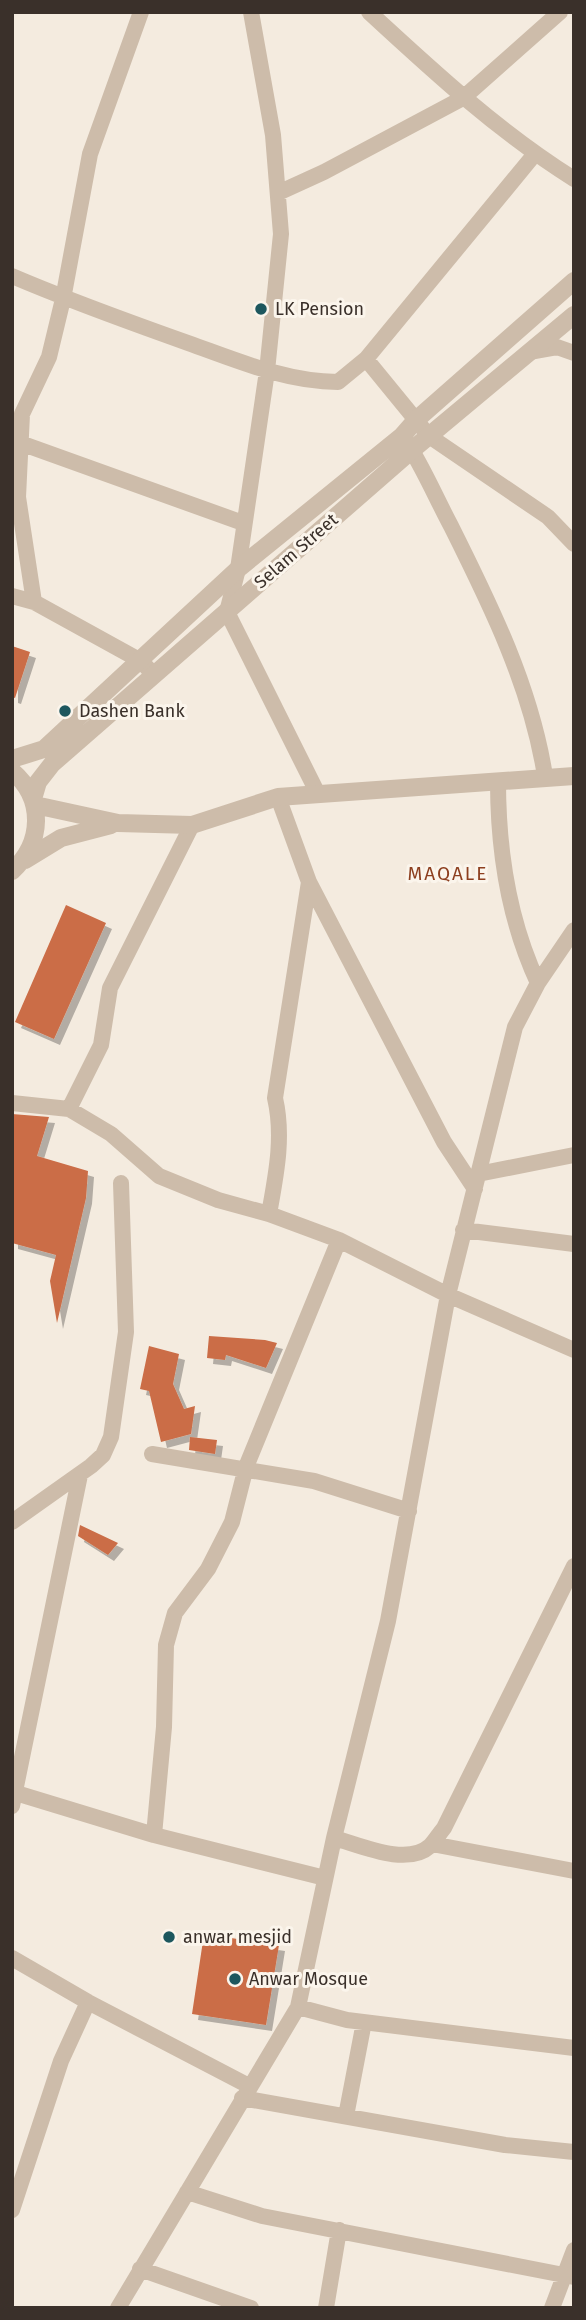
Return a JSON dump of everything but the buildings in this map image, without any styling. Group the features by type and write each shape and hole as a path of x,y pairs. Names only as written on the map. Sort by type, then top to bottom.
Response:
{"street":[{"path":"34,602 18,496 21,481 16,440 22,414 49,357 64,299 90,154 141,12"},
{"path":"251,12 273,135 281,234 267,371 238,569 227,612 318,794"},
{"path":"369,12 463,97 534,155 574,179"},
{"path":"278,192 324,172 463,97 560,12"},
{"path":"12,276 64,299 267,371 321,382 338,382 366,359 534,155"},
{"name":"Selam Street","path":"147,667 227,612 407,443 416,420 574,281"},
{"name":"Selam Street","path":"34,802 38,782 52,764 238,569 407,443 429,436 574,315"},
{"path":"529,352 557,347 574,353"},
{"path":"366,359 429,436 548,517 574,544"},
{"path":"16,440 243,523"},
{"path":"407,443 476,576 520,676 550,775"},
{"path":"12,596 34,602 147,667 44,749 12,759"},
{"path":"550,775 574,765"},
{"path":"12,771 27,786 34,802 35,838 17,866"},
{"path":"34,802 118,823 192,824 278,797 550,775 574,776"},
{"path":"498,781 502,869 526,958 538,983"},
{"path":"278,797 309,882 444,1142 477,1182"},
{"path":"17,866 61,838 118,823"},
{"path":"69,1109 101,1045 110,988 192,824"},
{"path":"270,1214 279,1153 280,1119 275,1098 309,882"},
{"path":"116,2306 298,2007 334,1838 387,1621 448,1295 515,1027 538,983 574,930"},
{"path":"12,1104 69,1109 111,1134 159,1176 218,1200 270,1214 339,1240 448,1295 574,1350"},
{"path":"477,1182 574,1155"},
{"path":"12,1521 80,1475 103,1455 111,1437 124,1355 121,1182"},
{"path":"464,1230 574,1244"},
{"path":"154,1835 164,1727 166,1645 175,1613 208,1569 232,1522 246,1468 339,1240"},
{"path":"152,1454 314,1481 409,1511"},
{"path":"80,1475 14,1800 325,1878"},
{"path":"334,1838 393,1854 416,1854 432,1844 444,1828 574,1566"},
{"path":"432,1844 574,1871"},
{"path":"12,1958 246,2092 346,2116 505,2145 574,2152"},
{"path":"12,2210 61,2061 88,2002"},
{"path":"298,2007 364,2022 574,2048"},
{"path":"346,2116 364,2022"},
{"path":"187,2192 262,2216 569,2276"},
{"path":"326,2308 339,2231"},
{"path":"552,2308 569,2276 574,2250"},
{"path":"140,2269 251,2308"}],"place":[{"name":"LK Pension","path":"261,309"},
{"name":"Dashen Bank","path":"65,711"},
{"name":"anwar mesjid","path":"169,1937"},
{"name":"Anwar Mosque","path":"235,1979"}],"district":[{"name":"MAQALE","path":"448,873"}]}
